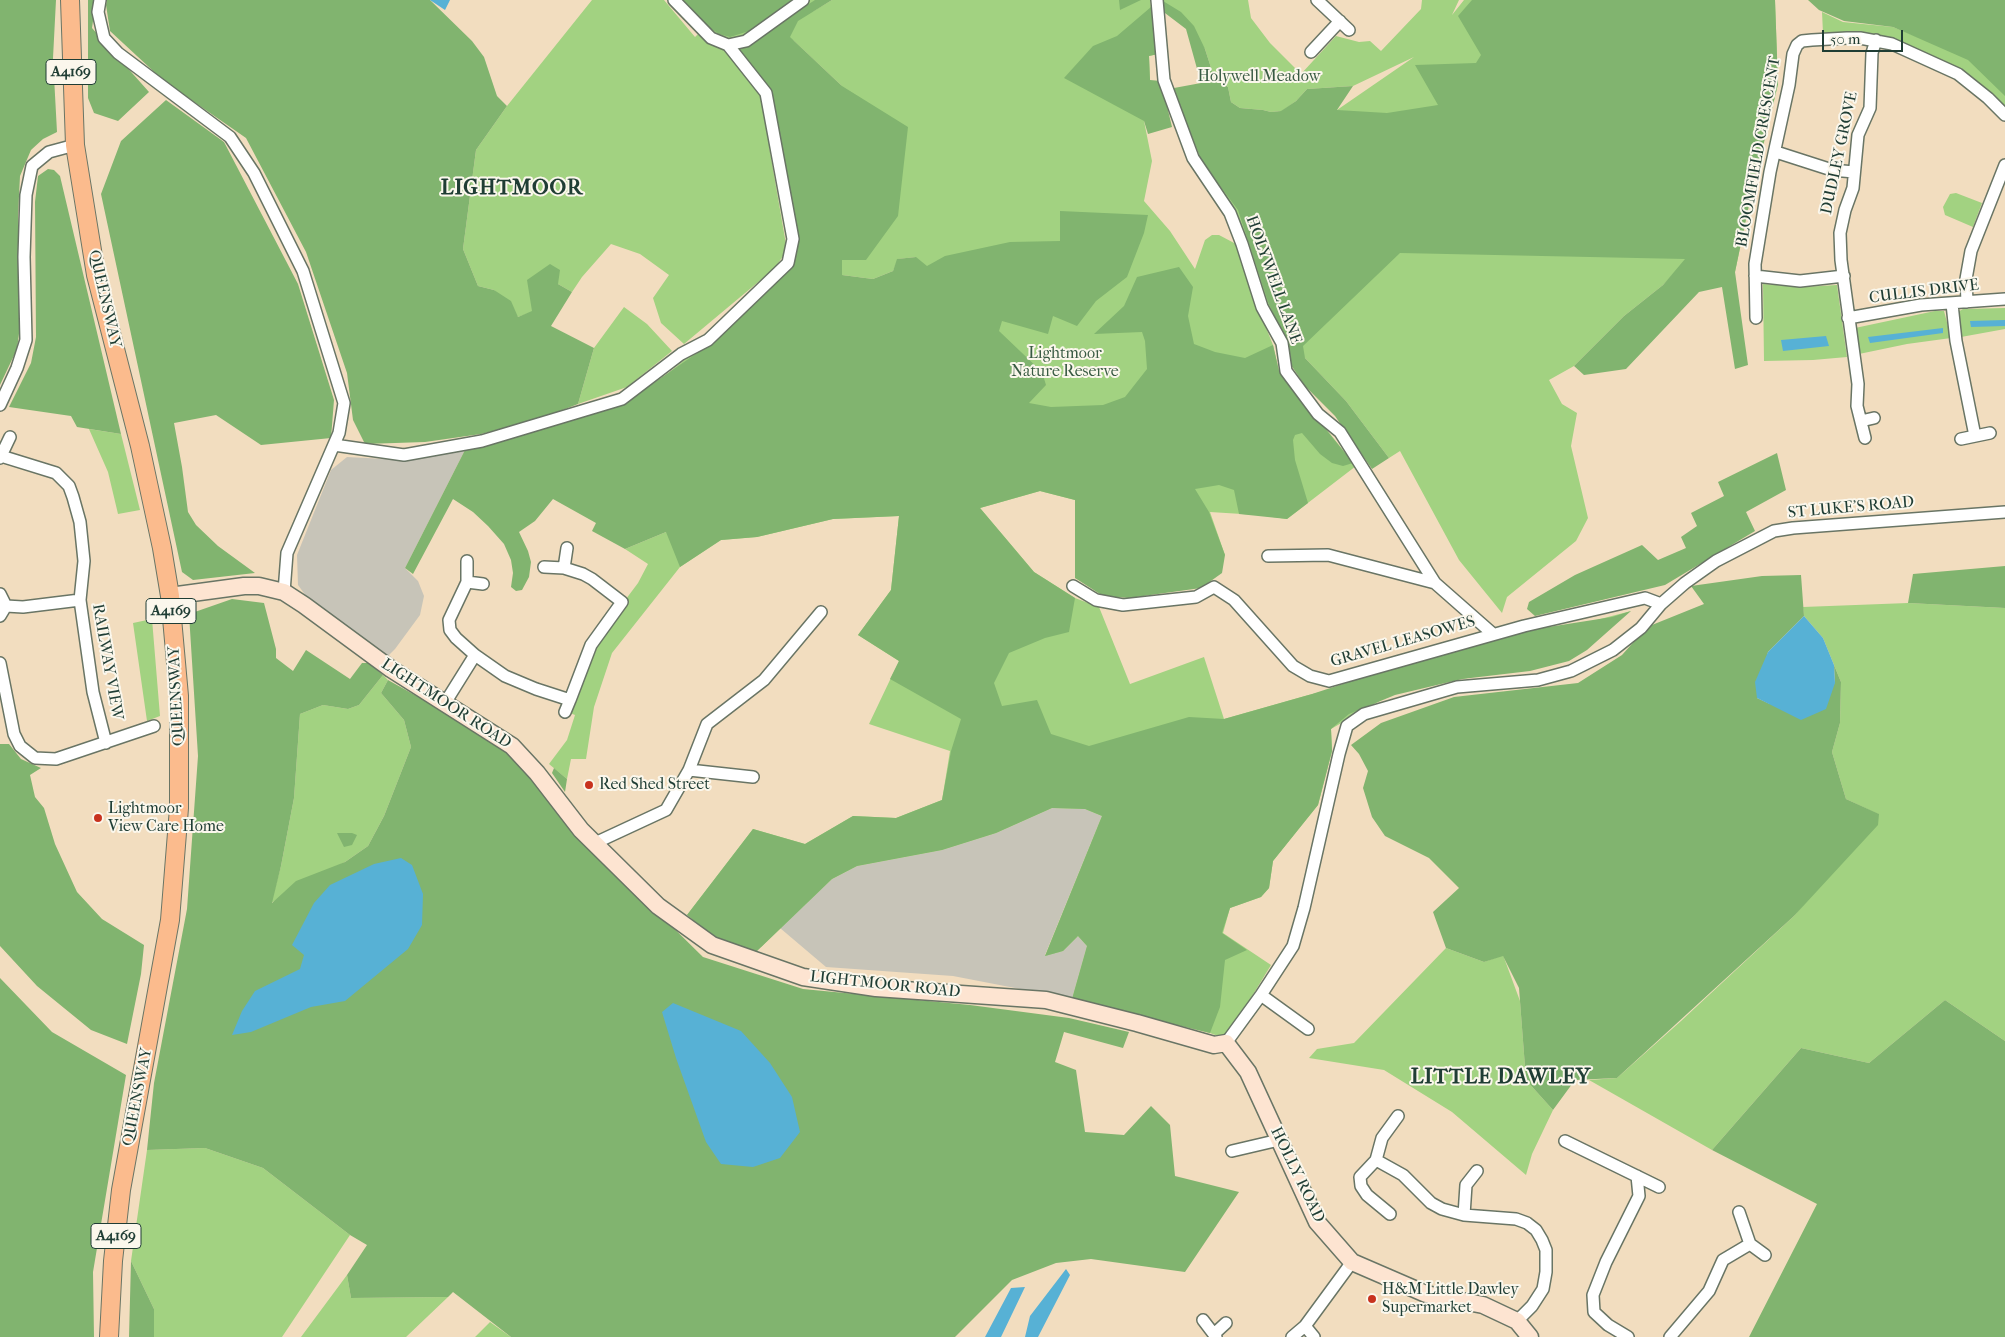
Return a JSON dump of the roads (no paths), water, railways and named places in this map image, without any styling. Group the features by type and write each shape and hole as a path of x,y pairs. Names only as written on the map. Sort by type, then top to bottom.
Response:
{"main road":[{"name":"QUEENSWAY","path":"70,0 75,144 96,275 142,455 162,548 170,596 177,661 180,743 177,843 168,929 121,1190 113,1261 109,1337"}],"street":[{"path":"100,0 98,12 104,38 118,53 230,137 254,174 303,271 344,403 339,433 287,553 284,592"},
{"path":"334,444 404,455 482,441 622,399 681,354 708,340 788,263 793,239 766,93 728,45 712,38 674,0"},
{"path":"728,45 746,41 802,0"},
{"name":"HOLYWELL LANE","path":"1157,0 1164,80 1193,158 1230,213 1262,307 1282,343 1286,371 1318,414 1340,432 1435,583 1492,634"},
{"path":"1317,0 1349,30"},
{"path":"1311,52 1340,22"},
{"name":"BLOOMFIELD CRESCENT","path":"1756,318 1755,276 1770,172 1790,84 1792,54 1797,45 1802,41 1860,38 1892,44 1958,74 1988,98 2005,115"},
{"name":"DUDLEY GROVE","path":"1865,438 1857,406 1858,384 1841,260 1840,233 1844,210 1852,188 1858,135 1870,108 1872,53 1876,40"},
{"path":"0,405 17,368 26,340 24,257 26,195 32,166 49,152 75,144"},
{"path":"1776,152 1832,170 1854,172"},
{"path":"1967,302 1966,279 1971,251 2005,165"},
{"path":"1755,276 1800,280 1844,276"},
{"name":"CULLIS DRIVE","path":"1848,318 1921,305 2005,299"},
{"path":"1952,304 1956,340 1975,436"},
{"path":"1861,421 1874,418"},
{"path":"1961,439 1990,433"},
{"path":"10,437 1,457 49,470 64,479 69,486 80,528 84,561 80,600"},
{"name":"ST LUKE'S ROAD","path":"1226,1043 1261,995 1293,946 1304,908 1347,726 1364,714 1457,686 1538,680 1571,671 1613,650 1641,628 1661,604 1685,583 1716,561 1774,531 2005,512"},
{"path":"564,568 567,548"},
{"path":"1268,556 1328,554 1435,583"},
{"path":"467,561 467,582 448,625 456,638 505,676 570,700"},
{"path":"544,567 564,568 592,579 622,602 591,645 565,712"},
{"path":"467,582 483,584"},
{"name":"LIGHTMOOR ROAD","path":"170,596 244,586 273,588 284,592 391,669 512,746 537,773 581,830 658,906 712,945 803,977 876,988 1046,1000 1137,1022 1214,1045 1226,1043"},
{"name":"GRAVEL LEASOWES","path":"1072,586 1096,600 1123,605 1196,596 1214,588 1234,600 1293,666 1310,676 1329,681 1492,634 1645,598 1661,604"},
{"path":"0,594 3,611"},
{"name":"RAILWAY VIEW","path":"3,611 80,600 93,692 106,743"},
{"path":"595,843 666,810 689,770 707,724 764,680 821,612"},
{"path":"445,703 475,654"},
{"path":"0,663 14,734 20,746 35,758 56,759 154,726"},
{"path":"689,770 753,777"},
{"path":"1261,995 1308,1029"},
{"name":"HOLLY ROAD","path":"1226,1043 1248,1072 1317,1222 1352,1262 1426,1294 1483,1305 1517,1321 1530,1337"},
{"path":"1390,1214 1367,1195 1362,1186 1360,1176 1376,1160 1382,1138 1398,1116"},
{"path":"1232,1151 1280,1140"},
{"path":"1565,1141 1659,1187"},
{"path":"1376,1160 1403,1175 1430,1203 1442,1209 1464,1215 1516,1219 1527,1223 1536,1230 1546,1250 1546,1272 1543,1289 1532,1306 1517,1321"},
{"path":"1464,1215 1466,1185 1477,1171"},
{"path":"1628,1337 1608,1325 1594,1312 1592,1295 1606,1262 1639,1196 1637,1176"},
{"path":"1739,1212 1750,1244 1765,1255"},
{"path":"1670,1337 1709,1291 1724,1260 1750,1244"},
{"path":"1292,1337 1305,1326 1352,1262"},
{"path":"1203,1320 1215,1335 1226,1322"},
{"path":"1305,1326 1314,1337"}],"water":[{"path":"430,0 450,0 445,10"},
{"path":"2005,320 2005,326 1971,327 1970,321"},
{"path":"1943,328 1943,333 1870,343 1868,337"},
{"path":"1826,336 1829,346 1783,351 1781,340"},
{"path":"1804,616 1823,638 1834,665 1835,683 1826,709 1801,720 1757,698 1755,682 1768,652"},
{"path":"401,858 412,865 423,894 422,925 408,949 345,1001 311,1007 251,1032 232,1035 242,1011 255,991 300,969 304,955 292,945 314,903 330,885 374,864"},
{"path":"673,1003 741,1031 770,1063 792,1097 800,1132 780,1158 753,1167 721,1164 706,1142 662,1012"},
{"path":"1066,1269 1070,1275 1038,1337 1025,1337 1030,1316"},
{"path":"1025,1287 1001,1337 985,1337 1011,1288"}],"place":[{"name":"Red Shed Street","path":"589,785"},
{"name":"Lightmoor View Care Home","path":"98,818"},
{"name":"H&M Little Dawley Supermarket","path":"1372,1299"}],"district":[{"name":"LIGHTMOOR","path":"512,189"},
{"name":"LITTLE DAWLEY","path":"1501,1078"}],"park label":[{"name":"Holywell Meadow","path":"1259,77"},
{"name":"Lightmoor Nature Reserve","path":"1065,363"}]}
